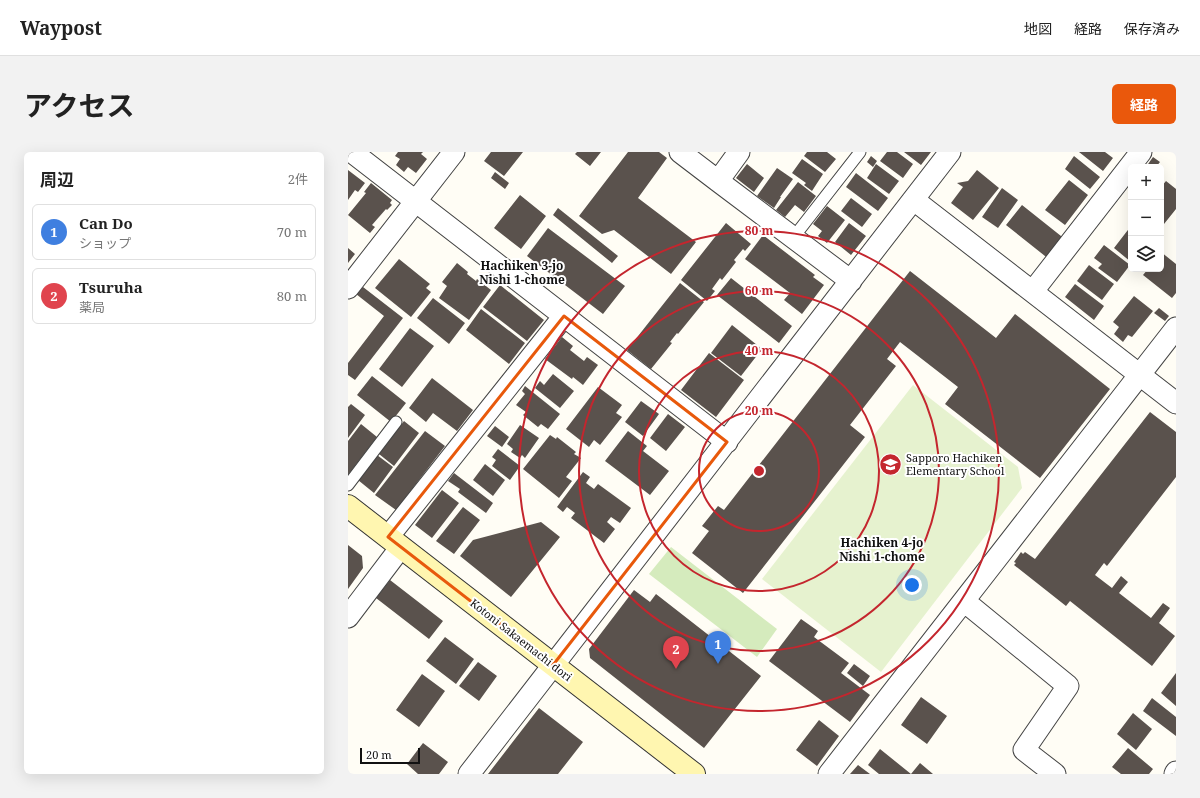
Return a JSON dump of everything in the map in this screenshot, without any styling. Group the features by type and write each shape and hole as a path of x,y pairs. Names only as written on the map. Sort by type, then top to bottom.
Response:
{"main road":[{"name":"Kotoni Sakaemachi dori","path":"348,506 694,774"}],"street":[{"path":"352,152 727,442"},
{"path":"348,288 454,152"},
{"path":"680,152 851,281"},
{"path":"718,182 739,152"},
{"path":"469,774 950,152"},
{"path":"1033,291 1142,152"},
{"path":"914,200 1176,403"},
{"path":"348,617 394,542 564,316"},
{"path":"829,774 1176,328"},
{"path":"964,601 1068,686 1024,750 1055,774"}],"lane":[{"path":"793,238 860,152"},
{"path":"348,485 396,422"}],"highlighted area":[{"path":"564,316 727,442 553,665 388,537"}],"green space":[{"path":"913,385 1018,467 1022,488 881,672 762,579"},
{"path":"671,547 777,629 757,657 649,574"}],"building":[{"path":"398,152 423,152 421,154 427,159 416,173 408,167 404,172 396,165 400,159 395,156"},
{"path":"491,152 523,152 504,176 484,161"},
{"path":"577,152 601,152 590,166 575,154"},
{"path":"628,152 659,152 667,158 638,198 696,242 671,274 614,230 602,234 579,216"},
{"path":"807,152 827,152 836,159 825,172 804,156"},
{"path":"887,152 897,152 913,164 903,178 880,161"},
{"path":"904,152 931,152 921,165"},
{"path":"1079,152 1105,152 1113,158 1103,171"},
{"path":"871,156 877,161 873,167 867,162"},
{"path":"1074,156 1100,177 1090,189 1065,169"},
{"path":"1153,157 1160,162 1158,164 1148,164"},
{"path":"802,159 823,174 812,191 804,185 806,183 792,173"},
{"path":"747,164 764,178 754,192 736,178"},
{"path":"876,164 899,181 889,194 867,178"},
{"path":"777,168 793,179 774,208 757,196"},
{"path":"348,170 365,183 358,192 355,190 348,200"},
{"path":"977,170 999,188 973,220 951,203 963,187 957,183 968,181"},
{"path":"495,172 509,183 505,189 491,178"},
{"path":"856,173 888,198 878,211 846,187"},
{"path":"1069,180 1088,195 1065,225 1045,210"},
{"path":"1166,181 1176,189 1176,209 1164,224 1164,200 1164,183"},
{"path":"798,182 816,196 804,212 795,205 785,217 776,210"},
{"path":"371,183 392,200 390,203 392,205 387,210 386,209 372,225 375,227 370,233 348,215 366,193 364,192"},
{"path":"1002,188 1018,200 998,228 982,217"},
{"path":"520,195 546,216 521,249 494,228"},
{"path":"851,198 872,214 862,227 841,211"},
{"path":"1022,205 1066,240 1050,260 1006,225"},
{"path":"827,206 845,220 827,243 818,236 822,231 813,224"},
{"path":"558,208 618,256 612,263 553,215"},
{"path":"726,223 751,244 745,251 743,249 734,260 736,262 722,280 720,278 712,289 715,291 707,301 681,280"},
{"path":"849,223 866,236 851,255 835,242"},
{"path":"548,228 625,286 603,314 527,256"},
{"path":"1128,230 1128,260 1114,248"},
{"path":"763,235 815,275 813,277 824,285 802,314 784,300 790,293 745,259"},
{"path":"1104,245 1128,263 1128,268 1117,282 1098,268 1102,264 1094,258"},
{"path":"348,248 355,254 348,263"},
{"path":"1164,254 1176,264 1176,293 1172,298 1143,275 1146,272 1164,272"},
{"path":"399,259 430,284 426,288 431,292 411,317 375,288"},
{"path":"457,263 468,272 467,274 476,281 477,279 491,290 469,320 439,298 447,286 442,282"},
{"path":"1089,265 1114,284 1102,300 1077,281"},
{"path":"910,271 996,338 1015,314 1110,389 1040,478 945,404 958,387 900,342 887,359 896,366 850,425 865,437 743,593 692,553 709,531 702,526 718,506 724,510"},
{"path":"731,278 792,326 779,343 717,295"},
{"path":"680,283 704,302 678,334 677,333 670,342 672,343 651,369 627,350"},
{"path":"1075,284 1104,306 1094,320 1065,297"},
{"path":"500,285 544,320 527,341 483,307"},
{"path":"363,287 403,318 355,380 348,375 348,363 384,316 356,294"},
{"path":"1134,296 1153,311 1132,337 1128,335 1123,342 1114,334 1119,327 1113,322"},
{"path":"433,298 465,323 449,344 417,318"},
{"path":"1159,308 1169,316 1165,321 1154,313"},
{"path":"481,309 525,343 509,364 466,330"},
{"path":"732,325 762,349 741,376 711,353"},
{"path":"410,328 434,346 402,387 379,369"},
{"path":"562,337 573,346 570,350 584,361 587,357 598,365 583,385 573,377 572,379 545,359"},
{"path":"709,353 744,380 716,417 681,390"},
{"path":"553,374 574,391 560,408 535,388 540,381 544,385"},
{"path":"372,376 406,403 391,422 357,395"},
{"path":"432,378 473,410 457,431 433,413 426,422 409,408"},
{"path":"525,386 560,414 548,429 541,424 538,427 523,415 526,412 516,405 525,394 522,391"},
{"path":"598,387 622,405 616,413 622,417 600,445 594,440 589,447 566,429"},
{"path":"641,401 659,414 643,436 625,422"},
{"path":"351,404 365,415 348,438 348,407"},
{"path":"1150,412 1176,432 1176,477 1107,566 1104,563 1095,575 1112,588 1121,576 1128,582 1119,593 1151,618 1163,603 1170,608 1159,623 1175,636 1152,666 1070,601 1066,606 1014,565 1016,563 1014,562 1021,552 1023,554 1025,552 1035,559"},
{"path":"668,414 685,427 666,451 650,438"},
{"path":"404,421 419,433 394,466 379,454"},
{"path":"361,424 377,437 348,475 348,441"},
{"path":"520,425 539,438 525,458 522,455 520,458 511,452 513,449 507,444"},
{"path":"495,426 509,437 502,447 487,436"},
{"path":"425,431 445,446 396,510 375,495"},
{"path":"628,431 647,446 643,451 669,471 650,495 605,461"},
{"path":"550,435 556,439 557,437 576,452 574,454 581,458 566,477 572,481 559,498 523,469"},
{"path":"498,449 520,466 510,480 492,466 496,460 492,457"},
{"path":"377,455 393,467 374,493 358,480"},
{"path":"485,464 505,480 493,496 473,480"},
{"path":"583,472 590,477 586,483 594,489 598,484 631,508 620,523 611,517 607,522 615,529 604,543 571,518 575,513 567,507 563,512 557,507"},
{"path":"454,473 493,503 486,513 458,492 460,489 448,481"},
{"path":"442,490 459,503 432,538 415,525"},
{"path":"463,507 480,520 454,554 436,541"},
{"path":"541,522 560,537 511,597 460,556 473,540"},
{"path":"348,545 362,556 363,568 348,589"},
{"path":"390,580 443,621 429,639 376,598"},
{"path":"634,590 650,602 656,594 761,676 704,748 590,658 589,649"},
{"path":"801,619 818,631 814,637 849,663 841,673 870,695 850,722 769,661"},
{"path":"445,637 474,659 456,684 426,661"},
{"path":"478,662 497,676 479,701 459,686"},
{"path":"854,664 870,676 863,686 847,673"},
{"path":"1176,673 1176,706 1161,693"},
{"path":"422,674 445,691 419,727 396,710"},
{"path":"921,697 947,716 927,744 901,725"},
{"path":"1152,698 1176,717 1176,736 1143,711"},
{"path":"539,708 583,742 558,774 488,774"},
{"path":"1133,713 1152,729 1136,750 1117,734"},
{"path":"819,720 839,736 817,766 796,750"},
{"path":"423,743 448,762 439,774 418,774 407,764"},
{"path":"1128,748 1153,769 1149,774 1121,774 1112,767"},
{"path":"880,749 911,774 879,774 868,765"},
{"path":"920,763 933,774 911,774"},
{"path":"858,765 870,774 850,774"}],"place":[{"name":"Sapporo Hachiken Elementary School","path":"891,464"},
{"name":"Can Do","path":"718,664"},
{"name":"Tsuruha","path":"676,669"}],"district":[{"name":"Hachiken 3-jo Nishi 1-chome","path":"522,273"},
{"name":"Hachiken 4-jo Nishi 1-chome","path":"882,550"}]}
